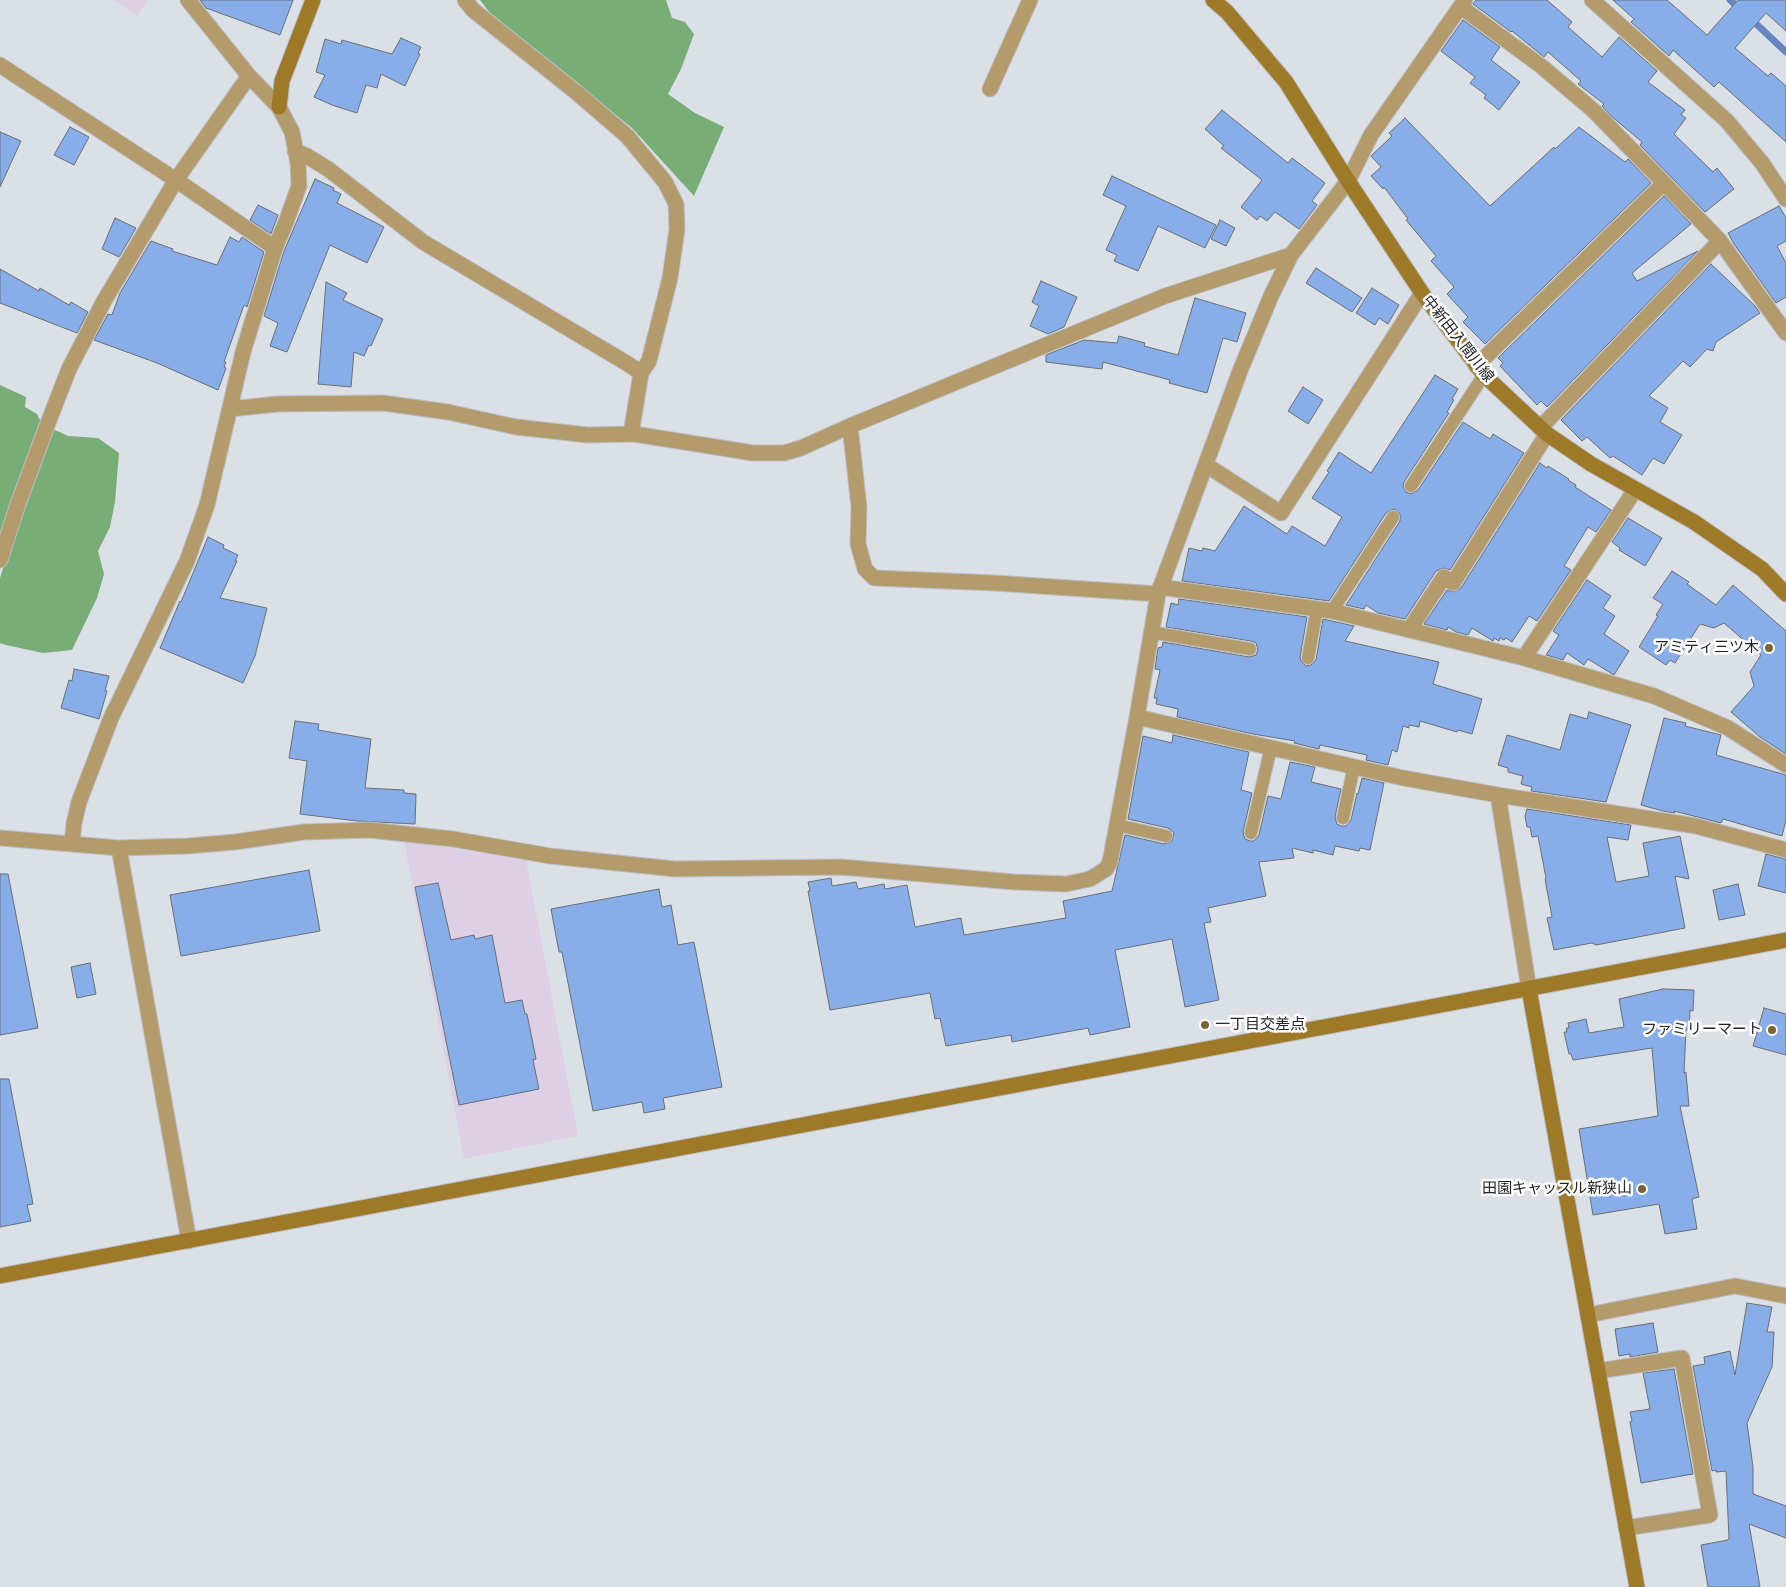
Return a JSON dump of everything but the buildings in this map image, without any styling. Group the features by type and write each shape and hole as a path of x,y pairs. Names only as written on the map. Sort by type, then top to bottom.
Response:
{"street":[{"path":"72,844 79,802 112,718 187,561 207,505 242,352 275,248 299,186 298,163 292,132 279,107 249,76 188,0"},
{"path":"279,107 282,81 313,0"},
{"path":"465,0 473,10 576,92 627,136 665,182 676,204 677,229 670,278 649,361 641,373 631,434"},
{"path":"990,89 1030,0"},
{"name":"中新田入間川線","path":"1213,0 1227,12 1286,82 1348,181 1422,293 1480,371 1544,431 1591,464 1694,522 1762,569 1786,594"},
{"path":"1592,0 1727,121 1762,163 1786,199"},
{"path":"0,838 119,848 188,846 226,843 304,832 369,830 453,839 550,856 676,869 841,867 1014,882 1066,884 1090,879 1106,869 1110,862 1159,590 1244,362 1271,296 1292,254 1348,181 1371,134 1463,4 1593,110 1720,241 1786,333"},
{"path":"0,65 176,180 275,248"},
{"path":"0,560 18,504 69,369 104,301 176,180 249,76"},
{"path":"295,151 328,169 423,242 641,373"},
{"path":"1480,371 1664,184"},
{"path":"1408,630 1444,577 1453,583 1544,431 1720,241"},
{"path":"230,408 277,404 383,403 448,412 516,427 588,435 631,434 753,453 784,454 1165,296 1292,254"},
{"path":"1206,465 1281,513 1422,293"},
{"path":"850,426 859,507 858,544 865,569 874,578 1159,590 1325,610 1524,658 1654,696 1728,728 1786,765"},
{"path":"1524,658 1635,490"},
{"path":"1137,717 1403,778 1696,826 1786,850"},
{"path":"1498,795 1529,989 1637,1587"},
{"path":"119,848 189,1241"},
{"path":"0,1276 1786,940"},
{"path":"1588,1315 1735,1286 1786,1296"},
{"path":"1598,1371 1682,1358 1710,1515 1626,1528"}],"lane":[{"path":"1411,486 1480,371"},
{"path":"1308,658 1325,610 1393,518"},
{"path":"1150,632 1250,649"},
{"path":"1251,832 1271,747"},
{"path":"1343,818 1354,766"},
{"path":"1117,825 1166,836"}],"shaded area":[{"path":"114,0 148,0 137,16"},
{"path":"404,841 526,859 578,1136 464,1159"}],"green space":[{"path":"480,0 666,0 672,18 685,22 694,34 681,69 668,94 695,113 724,127 694,196 632,128 490,13"},
{"path":"0,385 26,397 25,407 37,414 42,424 68,436 98,438 119,453 115,502 110,527 98,551 104,574 97,598 72,650 43,653 0,643 0,578 12,540 0,536"}],"waterway":[{"path":"1730,0 1740,9"},
{"path":"1750,18 1786,52"}],"place":[{"name":"アミティ三ツ木","path":"1769,648"},
{"name":"一丁目交差点","path":"1205,1025"},
{"name":"ファミリーマート","path":"1772,1030"},
{"name":"田園キャッスル新狭山","path":"1642,1189"}]}
